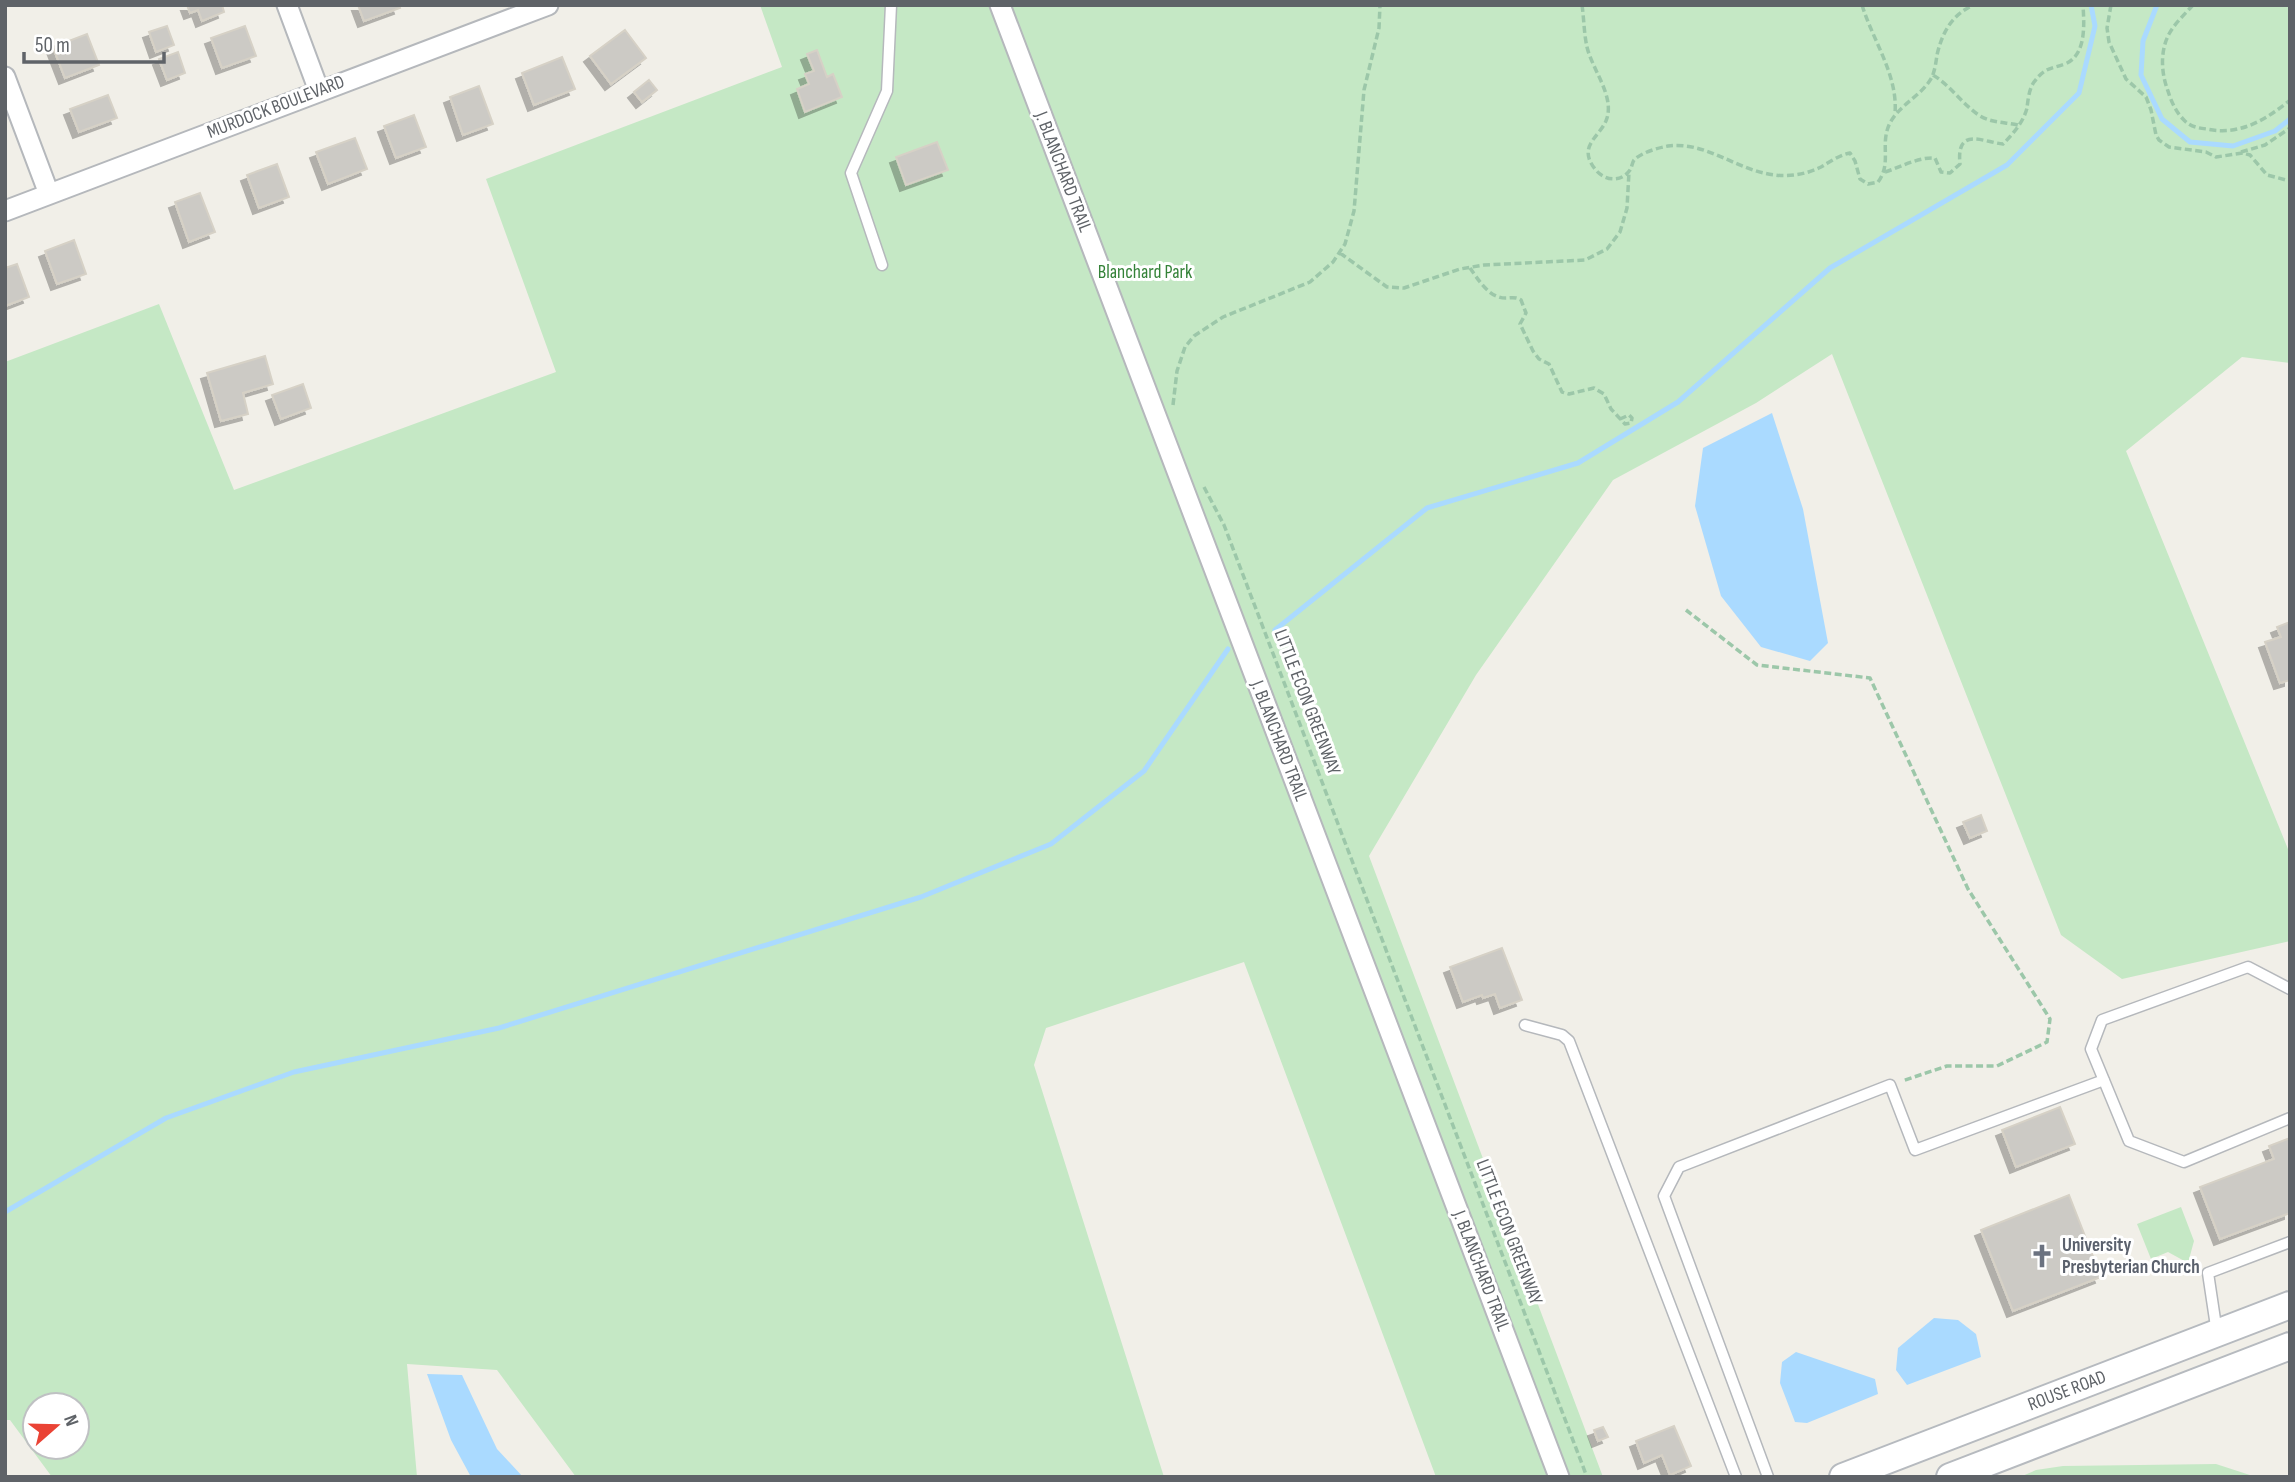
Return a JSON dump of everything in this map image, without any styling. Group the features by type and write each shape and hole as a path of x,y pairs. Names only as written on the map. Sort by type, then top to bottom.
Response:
{"street":[{"path":"287,5 319,91"},
{"name":"MURDOCK BOULEVARD","path":"5,211 548,5"},
{"name":"J. BLANCHARD TRAIL","path":"1000,5 1559,1477"},
{"path":"5,77 49,194"},
{"name":"ROUSE ROAD","path":"1843,1477 2290,1305"},
{"name":"ROUSE ROAD","path":"1950,1477 2290,1346"}],"lane":[{"path":"882,265 850,173 887,91 891,5"},
{"path":"2290,989 2248,967 2102,1020 2091,1049 2129,1141 2184,1162 2290,1118"},
{"path":"1525,1025 1562,1035 1569,1041 1736,1477"},
{"path":"1768,1477 1664,1196 1679,1167 1890,1085 1915,1150 2104,1080"},
{"path":"2217,1333 2208,1273 2290,1242"}],"path":[{"path":"1174,412 1172,400 1177,370 1185,347 1194,336 1223,317 1301,287 1319,276 1340,253 1349,235 1354,211 1364,90 1379,27 1380,5"},
{"path":"1583,5 1587,48 1608,100 1606,122 1592,139 1588,153 1592,167 1600,176 1610,180 1629,172"},
{"path":"1862,5 1893,82 1895,115"},
{"path":"1340,253 1387,287 1404,288 1444,273 1484,265 1585,260 1607,249 1620,232 1625,220 1629,172 1634,160 1654,149 1682,145 1711,152 1758,173 1778,175 1795,175 1817,169 1843,154 1850,153 1855,160 1860,179 1868,184 1878,183 1885,172 1888,128 1895,115 1922,91 1933,75 1938,50 1955,15 1974,5"},
{"path":"1885,172 1932,157 1941,172 1950,173 1960,164 1962,146 1967,141 1980,138 1990,143 2003,144 2016,130 2026,110 2032,84 2049,68 2065,64 2077,53 2085,23 2083,5"},
{"path":"2111,5 2107,28 2109,42 2126,79 2148,102 2156,135 2160,140 2173,148 2206,152 2216,157 2265,145 2290,128"},
{"path":"2193,5 2169,33 2164,46 2166,86 2183,119 2195,127 2220,132 2233,131 2266,119 2290,100"},
{"path":"1933,75 1980,116 1992,122 2018,125"},
{"path":"2239,153 2250,155 2267,175 2290,181"},
{"path":"1470,268 1494,295 1502,299 1513,296 1521,300 1525,313 1520,324 1527,340 1539,359 1549,364 1562,392 1569,394 1594,388 1604,394 1611,409 1620,419"},
{"name":"LITTLE ECON GREENWAY","path":"1200,478 1224,525 1587,1477"},
{"path":"1686,610 1757,665 1870,678 1968,889 2050,1019 2047,1042 1997,1066 1947,1066 1890,1085"}],"green space":[{"name":"Blanchard Park","path":"760,5 2290,5 2290,363 2242,357 2126,451 2290,854 2290,941 2122,979 2061,935 1832,354 1756,403 1613,480 1476,675 1369,856 1603,1477 1436,1477 1244,962 1046,1028 1034,1065 1164,1477 576,1477 497,1370 407,1364 417,1477 52,1477 40,1461 91,1461 91,1391 21,1391 21,1435 10,1420 5,1420 5,362 159,304 234,490 556,372 486,179 782,67"},
{"path":"2181,1207 2194,1241 2188,1263 2168,1252 2151,1259 2137,1224"},
{"path":"2216,1464 2256,1477 2020,1477 2036,1470 2063,1466"}],"water":[{"path":"1772,413 1803,509 1828,643 1810,661 1761,647 1721,596 1695,506 1703,448"},
{"path":"1934,1318 1958,1320 1976,1334 1981,1357 1907,1385 1896,1370 1898,1348"},
{"path":"1796,1352 1875,1379 1878,1394 1807,1423 1795,1422 1780,1383 1782,1362"},
{"path":"427,1374 462,1375 497,1449 523,1477 471,1477 451,1440"}],"building":[{"path":"187,5 222,5 224,12 202,21 198,10 190,13"},
{"path":"358,5 399,5 400,8 364,21"},
{"path":"167,26 174,45 156,52 149,32"},
{"path":"245,26 256,56 222,68 211,38"},
{"path":"625,30 646,58 611,84 590,56"},
{"path":"87,34 99,65 65,78 53,47"},
{"path":"817,50 827,77 833,74 842,97 805,112 797,89 809,84 805,74 814,71 807,54"},
{"path":"178,52 185,73 167,80 159,59"},
{"path":"562,57 575,89 534,105 522,73"},
{"path":"649,80 657,90 642,102 634,92"},
{"path":"479,86 493,124 463,135 450,97"},
{"path":"108,95 117,118 79,132 70,109"},
{"path":"414,115 426,147 396,158 384,126"},
{"path":"355,138 367,169 328,184 316,152"},
{"path":"937,142 948,170 906,185 896,157"},
{"path":"277,164 289,197 259,208 247,175"},
{"path":"200,193 215,232 189,242 175,202"},
{"path":"74,240 86,274 57,284 45,251"},
{"path":"17,264 29,297 5,306 5,268"},
{"path":"265,356 273,384 243,393 248,414 221,421 207,373"},
{"path":"303,384 311,408 281,419 272,395"},
{"path":"2290,622 2290,680 2280,683 2265,642 2281,637 2277,627"},
{"path":"1981,815 1987,831 1970,838 1963,822"},
{"path":"1502,948 1522,1000 1500,1008 1495,994 1483,998 1482,995 1463,1002 1450,967"},
{"path":"2060,1107 2075,1144 2016,1167 2002,1130"},
{"name":"University Presbyterian Church","path":"2290,1138 2290,1213 2220,1239 2200,1187 2274,1159 2269,1146"},
{"name":"University Presbyterian Church","path":"2290,1138 2290,1213 2220,1239 2200,1187 2274,1159 2269,1146"},
{"name":"University Presbyterian Church","path":"2069,1195 2101,1277 2013,1311 1981,1230"},
{"name":"University Presbyterian Church","path":"2069,1195 2101,1277 2013,1311 1981,1230"},
{"path":"1674,1426 1691,1466 1670,1475 1662,1455 1644,1463 1636,1441"},
{"path":"1603,1427 1608,1437 1598,1441 1594,1430"}],"waterway":[{"path":"1275,630 1427,508 1578,463 1678,402 1830,268 2007,165 2079,93 2095,26 2091,5"},
{"path":"2157,5 2143,41 2141,75 2162,119 2190,142 2233,146 2275,131 2290,119"},
{"path":"5,1212 166,1118 294,1072 499,1028 921,897 1051,844 1144,771 1228,649"}],"place":[{"name":"University Presbyterian Church","path":"2042,1256"}]}
